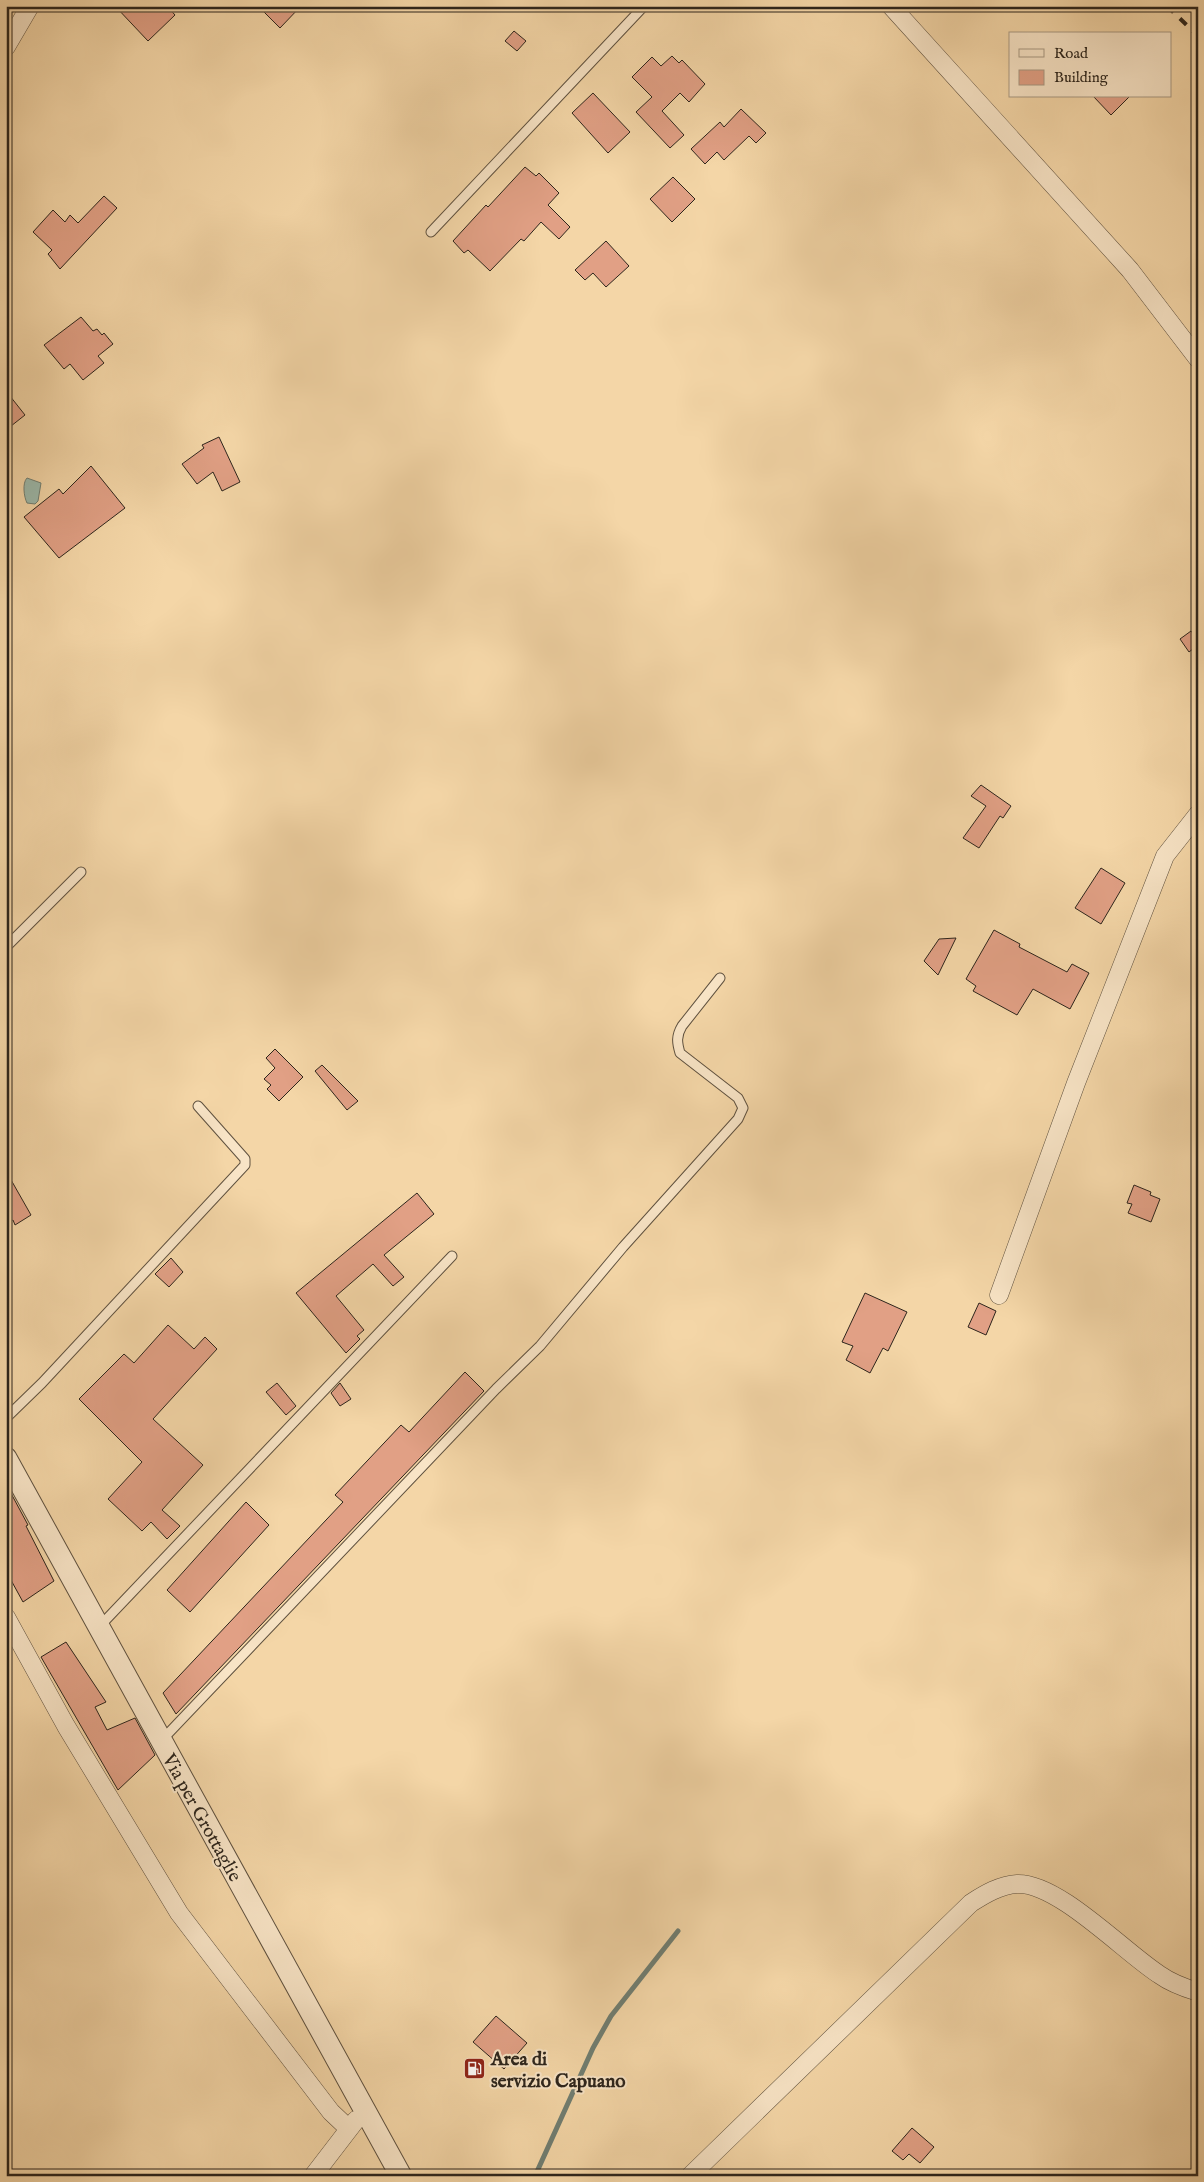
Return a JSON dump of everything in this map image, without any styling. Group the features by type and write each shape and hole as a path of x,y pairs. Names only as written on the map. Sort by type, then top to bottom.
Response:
{"street":[{"path":"6,47 30,6"},
{"path":"21,24 37,6"},
{"path":"891,6 1130,270 1198,359"},
{"path":"999,1295 1076,1084 1165,856 1198,814"},
{"name":"Via per Grottaglie","path":"6,1458 400,2176"},
{"path":"6,1617 66,1726 179,1913 331,2112 349,2128"},
{"path":"690,2176 971,1903 994,1889 1017,1884 1035,1888 1060,1899 1160,1975 1198,1992"},
{"path":"313,2176 363,2109"}],"lane":[{"path":"431,232 644,6"},
{"path":"6,947 81,872"},
{"path":"161,1742 496,1389 540,1346 623,1247 738,1119 742,1108 738,1098 680,1053 677,1042 682,1026 720,978"},
{"path":"6,1418 42,1383 245,1165 245,1159 198,1106"},
{"path":"99,1627 452,1256"}],"shaded area":[{"path":"27,478 41,483 38,501 35,504 27,503 24,494 25,480"}],"building":[{"path":"115,6 167,6 175,15 148,41"},
{"path":"258,6 301,6 280,28"},
{"path":"514,31 526,41 517,51 505,41"},
{"path":"672,56 679,63 682,60 705,84 689,102 680,93 662,111 684,135 670,148 636,112 652,97 632,77 652,57 661,66"},
{"path":"593,93 630,132 608,153 572,113"},
{"path":"1095,98 1128,98 1111,115"},
{"path":"741,109 766,133 756,143 749,136 724,160 717,152 705,164 691,149 720,122 724,127"},
{"path":"525,167 536,176 539,173 559,193 548,205 570,227 559,239 541,222 524,241 521,239 490,271 468,250 464,253 453,241"},
{"path":"673,177 695,199 672,222 650,199"},
{"path":"104,196 117,208 60,269 48,254 52,250 33,232 53,210 65,222 70,215 78,223"},
{"path":"606,241 629,266 606,287 593,273 585,280 575,270"},
{"path":"81,317 93,331 97,329 102,335 104,333 113,344 98,356 104,363 83,380 70,364 64,369 44,345"},
{"path":"6,391 25,415 6,430"},
{"path":"219,437 240,482 222,491 213,472 197,484 182,464 204,448 202,445"},
{"path":"91,466 125,508 59,558 24,517 59,489 63,494"},
{"path":"1191,631 1198,640 1198,645 1189,652 1180,639"},
{"path":"981,785 1011,806 1003,818 1000,816 979,848 963,838 986,806 971,796"},
{"path":"1101,868 1125,883 1101,924 1075,908"},
{"path":"994,930 1020,944 1019,947 1067,972 1072,964 1089,973 1070,1009 1033,989 1017,1015 973,991 976,986 966,979"},
{"path":"956,938 938,975 924,961 939,939"},
{"path":"275,1049 303,1077 279,1101 267,1089 271,1085 264,1079 275,1068 266,1058"},
{"path":"322,1065 358,1101 347,1110 315,1071"},
{"path":"6,1171 31,1215 15,1225 13,1220 6,1224"},
{"path":"1134,1185 1151,1192 1150,1195 1160,1199 1151,1222 1128,1213 1132,1204 1127,1203"},
{"path":"417,1193 434,1214 384,1255 404,1277 393,1286 373,1264 336,1296 364,1330 357,1336 360,1339 346,1353 296,1293"},
{"path":"171,1258 183,1272 169,1287 155,1274"},
{"path":"865,1293 907,1312 888,1351 883,1348 870,1373 846,1360 853,1346 842,1342"},
{"path":"979,1303 996,1311 986,1335 968,1327"},
{"path":"168,1325 194,1349 205,1337 217,1349 153,1419 203,1465 162,1510 180,1526 167,1539 151,1522 142,1531 108,1499 142,1462 79,1399 124,1354 134,1363"},
{"path":"465,1372 484,1391 176,1714 163,1693 343,1502 335,1495 401,1425 409,1432"},
{"path":"277,1383 296,1406 286,1415 266,1392"},
{"path":"340,1383 351,1399 340,1406 331,1393"},
{"path":"6,1484 28,1525 26,1526 54,1581 23,1602 6,1571"},
{"path":"246,1502 269,1525 190,1612 167,1590"},
{"path":"66,1642 106,1702 95,1707 107,1730 135,1718 155,1755 118,1790 41,1657"},
{"path":"496,2016 527,2043 504,2069 473,2042"},
{"path":"912,2128 934,2147 920,2163 909,2154 903,2160 892,2151"}],"waterway":[{"path":"535,2176 593,2048 611,2016 678,1931"}],"railway":[{"path":"1167,6 1198,36"}],"place":[{"name":"Area di servizio Capuano","path":"475,2069"}]}
